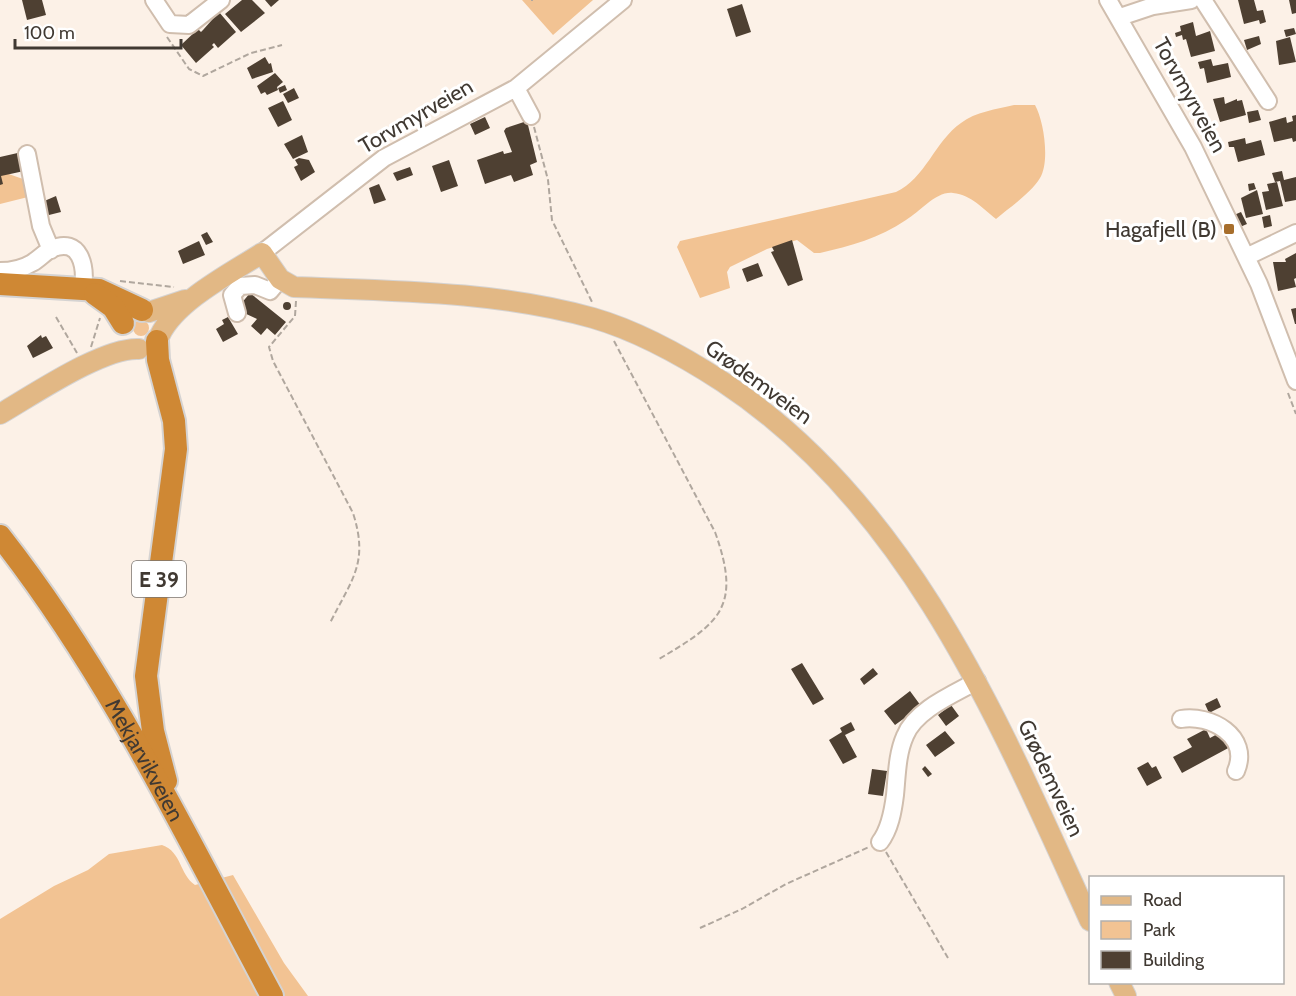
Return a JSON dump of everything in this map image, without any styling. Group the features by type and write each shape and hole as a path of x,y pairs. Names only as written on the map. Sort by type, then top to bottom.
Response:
{"highway":[{"path":"0,284 83,288 112,294 146,311"},
{"path":"83,288 108,302 122,326"},
{"name":"E 39","path":"152,342 174,421 176,449 146,676 153,731 176,817"},
{"name":"Mekjarvikveien","path":"0,536 89,663 176,817 272,996"}],"main road":[{"path":"262,253 287,283"},
{"name":"Torvmyrveien","path":"152,342 168,321 201,293 262,253"},
{"name":"Grødemveien","path":"287,283 501,300 600,321 670,351 708,372 771,415 827,466 878,529 922,593 977,681 1000,724 1089,919"},
{"name":"Torvmyrveien","path":"146,311 201,293"},
{"path":"0,414 114,339 130,314 146,311 158,319 152,342"},
{"path":"122,326 125,340 152,342"},
{"path":"79,363 152,342"}],"street":[{"path":"154,0 170,24 189,25 221,0"},
{"name":"Torvmyrveien","path":"262,253 384,158 516,88 623,0"},
{"name":"Torvmyrveien","path":"1108,0 1120,17 1193,147 1246,257 1296,381"},
{"path":"1120,17 1154,6 1191,0"},
{"path":"1203,0 1268,101"},
{"path":"516,88 531,116"},
{"path":"27,154 43,237 51,250"},
{"path":"1246,257 1296,233"},
{"path":"0,271 18,269 32,264 51,250 65,247 81,257 85,269 83,288"},
{"path":"237,313 232,295 240,286 255,285 270,291 287,283"},
{"path":"880,842 886,834 893,808 905,733 916,720 931,709 977,681"},
{"path":"1181,719 1199,718 1227,729 1233,737 1239,755 1236,771"}],"path":[{"path":"162,30 189,69 203,76 250,53 282,45"},
{"path":"531,116 548,180 552,220 600,321 715,532 722,553 724,600 718,613 702,633 659,659"},
{"path":"287,283 295,316 269,347 273,361 353,513 360,534 362,551 357,570 330,623"},
{"path":"56,316 79,363"},
{"path":"700,928 742,909 786,884 880,842 948,958"}],"green space":[{"path":"522,0 593,0 553,35"},
{"path":"1014,105 1035,105 1043,131 1045,162 1036,184 996,219 966,196 947,193 940,195 896,226 875,237 854,244 814,253 797,240 767,249 730,267 727,272 730,288 700,298 677,247 680,241 896,192 915,178 944,140 961,123 979,114"},
{"path":"0,171 23,179 28,197 0,204"},
{"path":"141,320 149,328 141,336 133,328"},
{"path":"162,845 169,848 195,885 233,875 284,963 308,996 0,996 0,919 54,886 88,870 109,854"}],"building":[{"path":"22,0 42,0 46,15 27,20"},
{"path":"242,0 252,0 265,13 241,32 225,14"},
{"path":"265,0 279,0 271,7"},
{"path":"1238,0 1254,0 1257,11 1263,10 1266,22 1260,24 1259,20 1244,24"},
{"path":"1289,0 1296,0 1296,13 1292,14"},
{"path":"742,4 751,32 736,37 727,9"},
{"path":"219,12 236,32 218,48 214,43 212,45 214,47 196,63 181,45 198,29 201,32"},
{"path":"1193,22 1196,36 1210,31 1215,51 1191,57 1186,39 1183,40 1182,35 1176,37 1175,33 1181,31 1180,26"},
{"path":"1294,28 1296,34 1286,37 1284,30"},
{"path":"1259,36 1261,44 1247,50 1244,40"},
{"path":"1290,37 1296,62 1279,65 1276,41"},
{"path":"265,57 269,64 271,63 273,72 252,79 247,68"},
{"path":"1211,59 1213,66 1228,63 1231,77 1207,83 1204,68 1200,69 1198,62"},
{"path":"275,73 283,82 277,87 278,90 267,95 265,92 261,94 257,86"},
{"path":"285,85 287,90 280,93 278,88"},
{"path":"294,88 299,98 288,103 283,94"},
{"path":"1224,97 1225,104 1237,99 1237,101 1242,100 1246,115 1220,122 1213,99"},
{"path":"283,101 292,120 278,127 268,108"},
{"path":"1258,110 1261,120 1249,123 1247,112"},
{"path":"1296,115 1296,141 1293,142 1292,138 1274,142 1269,122 1286,117 1287,123 1293,121 1292,116"},
{"path":"485,117 490,128 475,135 470,124"},
{"path":"527,121 537,162 530,165 533,175 514,182 511,175 485,184 477,160 503,151 504,154 512,152 504,131 506,128"},
{"path":"302,135 308,152 293,159 284,144"},
{"path":"1245,138 1246,144 1261,140 1265,155 1238,162 1234,147 1229,147 1228,142"},
{"path":"22,152 24,171 1,176 3,184 0,185 0,157"},
{"path":"299,158 309,160 315,172 301,181 294,167 298,165 295,160"},
{"path":"449,160 458,186 441,192 432,166"},
{"path":"410,167 413,175 397,181 393,173"},
{"path":"1282,171 1284,180 1296,177 1296,200 1285,202 1280,181 1275,182 1272,173"},
{"path":"1277,182 1283,206 1266,210 1262,192 1269,191 1267,184"},
{"path":"1254,183 1256,189 1249,191 1248,184"},
{"path":"379,184 386,200 374,204 369,188"},
{"path":"1257,190 1263,214 1246,218 1241,198"},
{"path":"56,196 61,212 45,216 42,202"},
{"path":"1241,212 1247,224 1240,227 1234,215"},
{"path":"1270,215 1272,226 1264,228 1262,217"},
{"path":"207,232 213,242 206,245 201,235"},
{"path":"792,240 803,280 788,286 771,252 774,251 772,247"},
{"path":"199,241 205,255 183,264 178,251"},
{"path":"1296,253 1296,278 1294,279 1296,287 1278,291 1273,262 1286,262 1285,259"},
{"path":"758,263 763,276 747,282 742,269"},
{"path":"250,293 286,322 275,335 267,328 261,335 251,326 257,319 242,312 245,309 240,305"},
{"path":"287,302 291,306 287,310 283,306"},
{"path":"1296,308 1296,324 1295,324 1291,309"},
{"path":"228,317 238,334 223,342 216,329 224,324 222,320"},
{"path":"41,335 42,338 46,336 53,348 33,358 27,346"},
{"path":"802,663 824,699 813,705 791,669"},
{"path":"873,668 878,674 864,685 860,679"},
{"path":"910,691 921,706 895,725 884,711"},
{"path":"1217,698 1221,707 1209,713 1205,704"},
{"path":"951,705 959,716 946,726 938,715"},
{"path":"851,722 855,730 845,735 857,757 843,764 829,740 842,732 840,728"},
{"path":"1206,729 1210,738 1223,731 1232,746 1182,773 1173,757 1192,747 1187,739"},
{"path":"945,731 955,743 935,757 926,745"},
{"path":"1148,762 1152,768 1156,766 1162,778 1147,786 1137,768"},
{"path":"925,766 932,774 928,777 922,769"},
{"path":"872,769 887,771 883,796 868,794"}],"place":[{"name":"Hagafjell (B)","path":"1229,229"}]}
